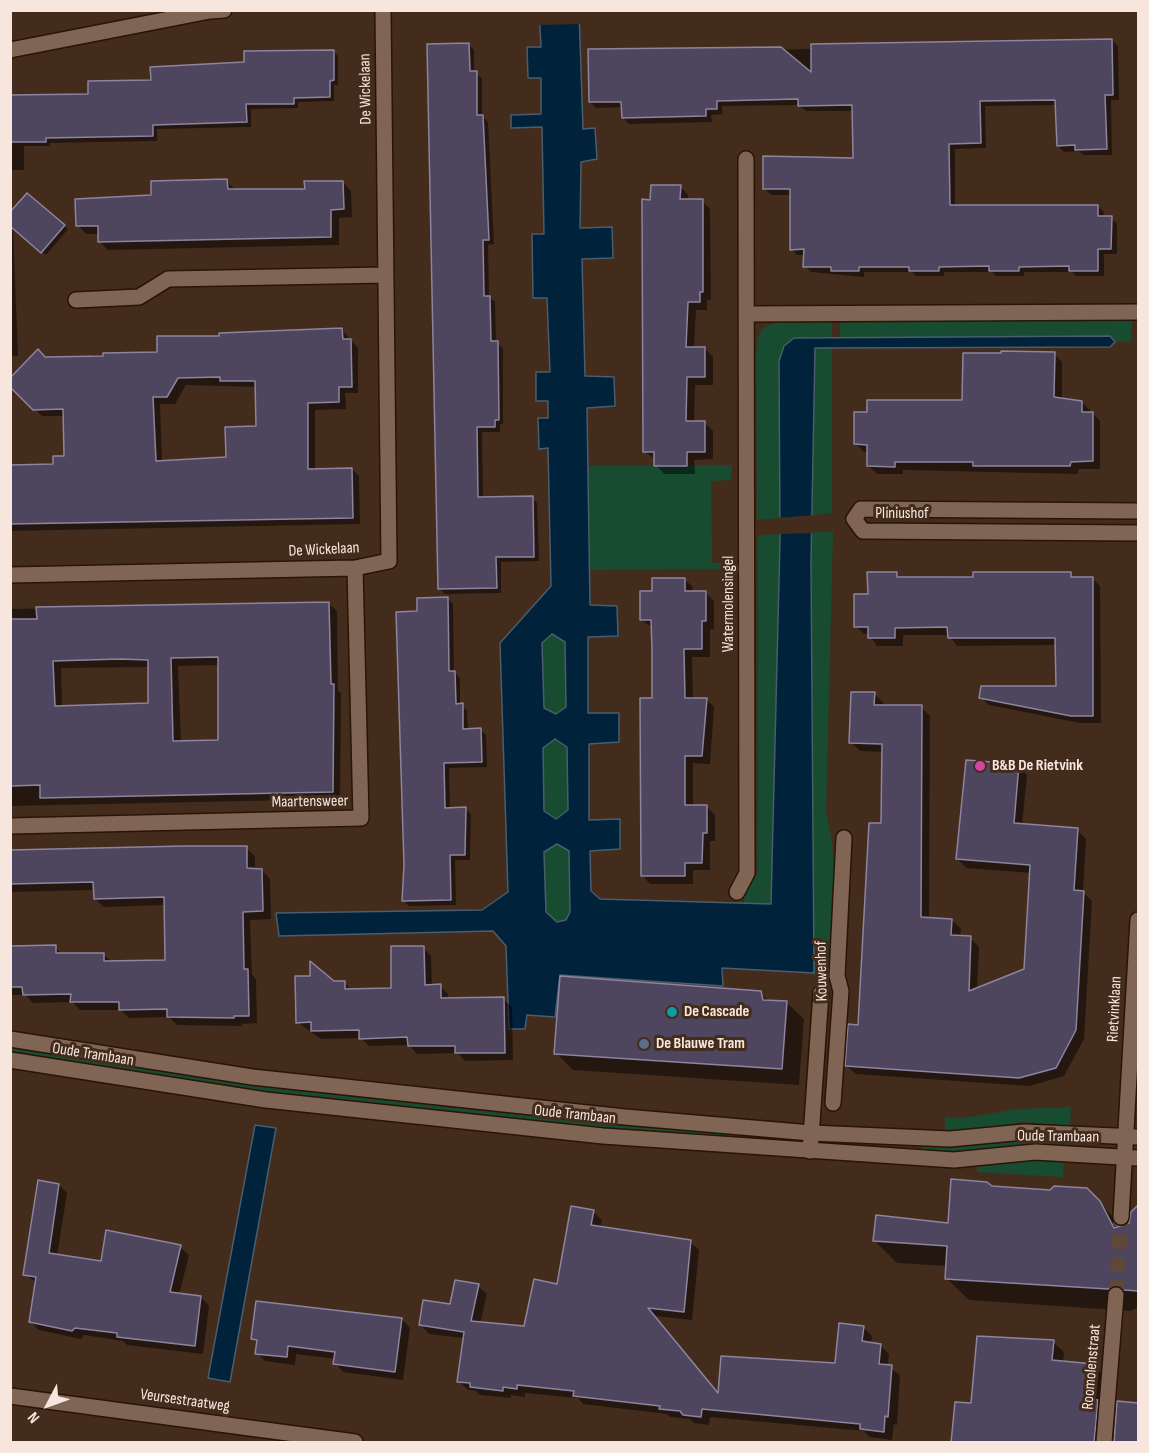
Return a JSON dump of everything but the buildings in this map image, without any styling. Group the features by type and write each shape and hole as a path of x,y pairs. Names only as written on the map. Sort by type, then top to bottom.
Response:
{"street":[{"path":"10,50 224,10"},
{"name":"De Wickelaan","path":"10,575 355,568 389,561 383,10"},
{"name":"Watermolensingel","path":"737,892 747,873 746,159"},
{"path":"76,300 140,297 168,279 385,274"},
{"path":"747,314 1138,312"},
{"name":"Pliniushof","path":"1138,511 861,509 854,519 863,531 1138,533"},
{"name":"Maartensweer","path":"10,826 361,818 355,568"},
{"name":"Kouwenhof","path":"833,1103 841,991 837,976 844,838"},
{"name":"Rietvinklaan","path":"1132,1136 1128,1099 1138,920"},
{"name":"Kouwenhof","path":"810,1151 820,993"},
{"name":"Oude Trambaan","path":"10,1039 252,1077 625,1117 811,1133 951,1139 1024,1132 1132,1136"},
{"name":"Oude Trambaan","path":"10,1060 278,1101 603,1136 954,1160 1035,1152 1132,1158"},
{"path":"1121,1217 1132,1158 1132,1136"},
{"name":"Roomolenstraat","path":"1104,1443 1116,1295"},
{"name":"Veursestraatweg","path":"10,1396 355,1443"}],"green space":[{"path":"781,320 832,320 832,338 794,338 784,346 779,361 780,518 757,520 756,352 759,334 765,327"},
{"path":"1132,320 1131,341 1115,342 1110,336 840,338 840,321"},
{"path":"815,348 832,348 832,513 812,515"},
{"path":"732,465 731,480 711,481 712,563 732,563 731,569 590,570 589,466"},
{"path":"811,532 833,532 826,812 832,842 834,877 828,978 815,977 814,973"},
{"path":"780,534 771,904 744,903 744,893 758,872 758,535"},
{"path":"552,634 565,642 566,707 556,714 544,708 542,643"},
{"path":"555,739 567,747 568,810 556,819 544,811 543,747"},
{"path":"557,844 569,851 570,912 566,920 557,922 546,913 544,852"},
{"path":"10,1048 256,1084 512,1114 742,1135 735,1139 512,1120 255,1091 11,1055"},
{"path":"1071,1107 1070,1126 1021,1122 984,1129 945,1131 945,1117 963,1118 1018,1109"},
{"path":"1022,1139 1065,1141 1065,1147 1034,1144 964,1154 922,1151 922,1145 959,1147"},
{"path":"1017,1159 1064,1162 1063,1177 977,1172 977,1167"}],"water":[{"path":"539,11 579,11 583,129 595,128 597,159 581,162 580,228 612,227 613,258 582,259 585,376 614,377 615,406 587,408 590,605 617,606 618,636 588,637 588,713 619,713 619,742 589,744 589,820 620,819 620,849 590,851 591,891 600,899 771,904 780,540 779,361 784,346 794,338 1110,336 1115,342 1110,347 815,348 811,562 814,973 722,968 723,986 560,975 555,1017 527,1015 525,1029 509,1029 506,946 493,931 279,936 276,913 482,910 508,892 500,643 551,586 548,448 539,449 538,418 548,418 548,401 536,401 536,372 550,372 547,298 533,298 532,234 544,234 542,127 511,128 511,115 541,114 541,78 528,78 527,47 541,47","holes":["552,634 565,642 566,707 556,714 544,708 542,643","555,739 567,747 568,810 556,819 544,811 543,748","557,844 569,851 570,912 566,920 557,922 546,912 544,852"]},
{"path":"255,1125 276,1128 230,1382 208,1378"}],"pier":[{"path":"536,10 582,10 583,24 537,25"},
{"path":"815,515 814,533 777,534 777,518"}],"tunnel":[{"path":"1116,1295 1121,1217"}],"place":[{"name":"B&B De Rietvink","path":"980,766"},
{"name":"De Cascade","path":"672,1012"},
{"name":"De Blauwe Tram","path":"644,1044"}]}
